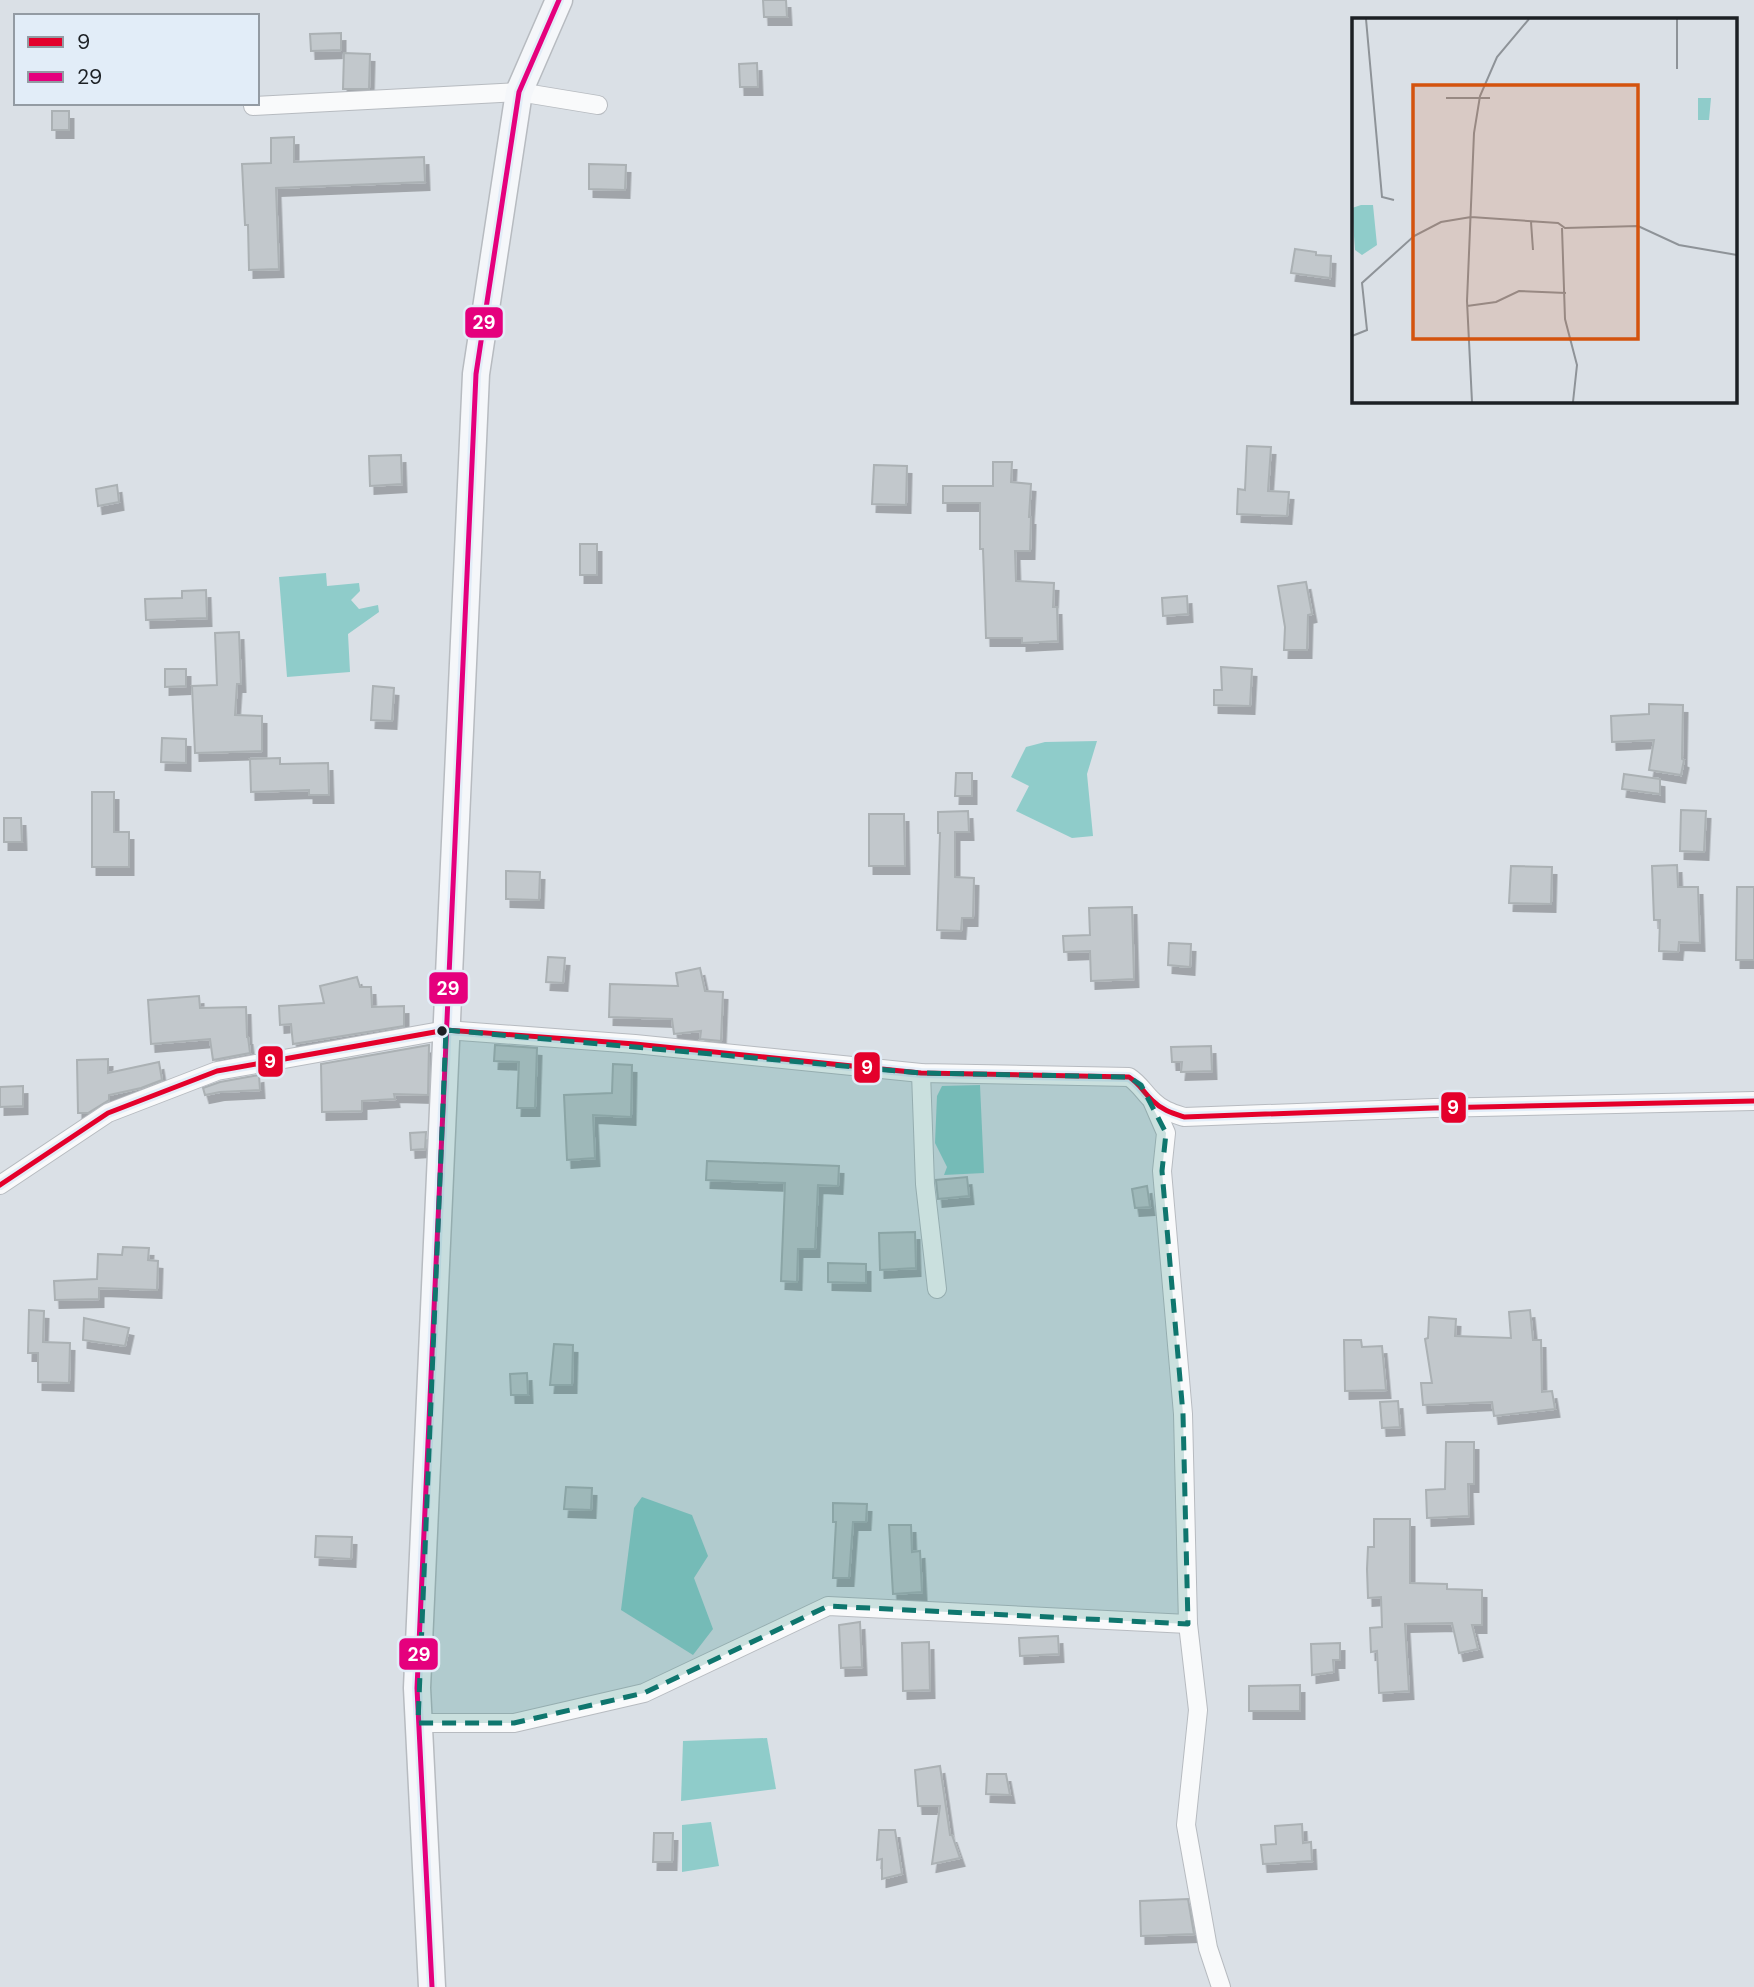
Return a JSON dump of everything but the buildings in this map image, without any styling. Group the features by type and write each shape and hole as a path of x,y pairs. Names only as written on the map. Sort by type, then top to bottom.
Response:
{"main road":[{"path":"432,1987 416,1688 476,374 519,92 559,0"}],"street":[{"path":"253,106 519,92 598,105"},
{"path":"0,1185 108,1113 217,1071 446,1030 635,1044 921,1073 1129,1077 1141,1085 1167,1133 1161,1171 1183,1414 1188,1624 1198,1710 1186,1825 1208,1948 1221,1987"},
{"path":"921,1073 925,1184 937,1289"},
{"path":"1151,1100 1164,1110 1184,1117 1754,1101"},
{"path":"418,1723 514,1723 644,1693 828,1606 1188,1624"}],"highlighted area":[{"path":"446,1030 921,1073 1129,1077 1141,1085 1166,1133 1162,1171 1183,1414 1188,1624 828,1606 644,1693 514,1723 418,1723"}],"shaded area":[{"path":"326,573 327,586 359,583 360,591 351,600 359,609 378,605 379,612 348,634 350,672 287,677 279,577"},
{"path":"1097,741 1087,774 1093,836 1072,838 1016,811 1029,786 1011,777 1026,747 1045,742"},
{"path":"980,1085 984,1173 944,1175 947,1167 935,1143 937,1096 942,1086"},
{"path":"642,1497 692,1515 708,1556 694,1578 713,1629 693,1655 621,1610 634,1508"},
{"path":"767,1738 776,1789 681,1801 683,1741"},
{"path":"711,1822 719,1866 682,1872 682,1825"}],"transit line":[{"name":"29","path":"432,1987 417,1688 476,374 519,92 559,0"},
{"name":"9","path":"0,1185 108,1113 217,1071 446,1030 635,1044 921,1073 1129,1077 1160,1107 1184,1117 1754,1101"}]}
